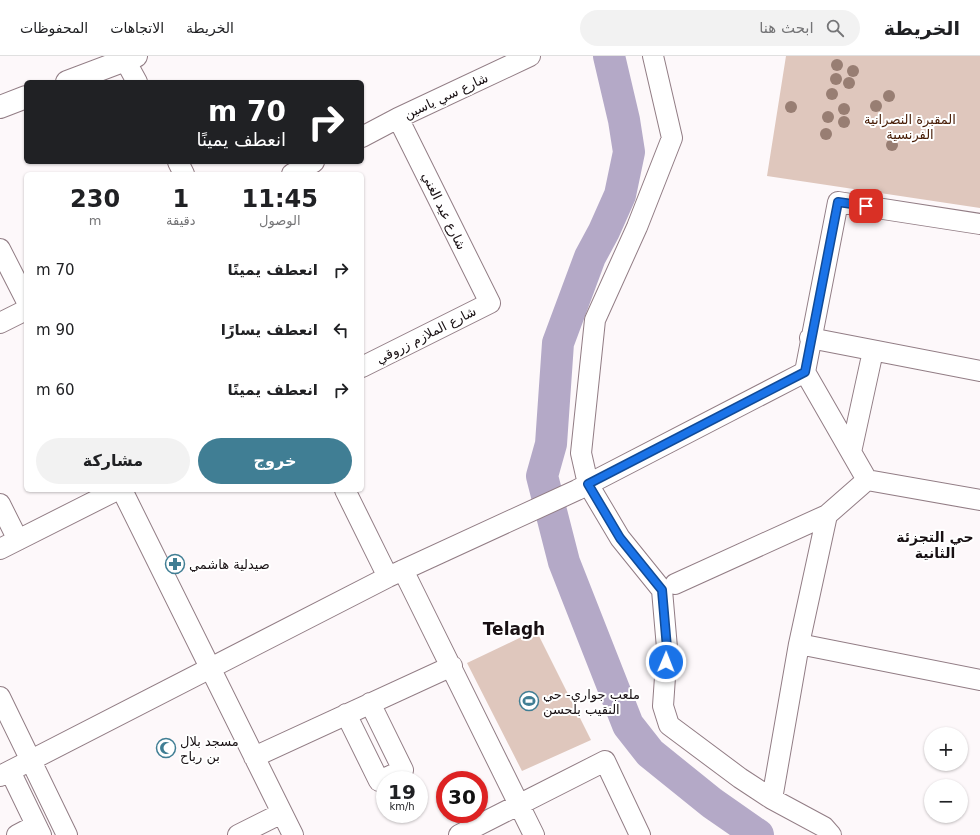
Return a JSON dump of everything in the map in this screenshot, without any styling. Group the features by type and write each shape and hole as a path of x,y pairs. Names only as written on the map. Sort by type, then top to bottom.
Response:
{"main road":[{"path":"72,80 131,58"},
{"path":"0,107 24,98"}],"street":[{"name":"شارع سي ياسين","path":"364,136 398,118 530,56"},
{"path":"653,56 672,138 637,227 595,320 581,453 583,487 620,538 662,590 667,648 663,706 668,725 772,799 824,827 831,835"},
{"path":"131,58 136,80"},
{"name":"شارع عيد الغني","path":"398,118 490,303"},
{"path":"296,172 310,164"},
{"path":"867,480 805,372 810,338 838,202 980,224"},
{"path":"0,249 24,296"},
{"name":"شارع الملازم زروقي","path":"364,366 490,303"},
{"path":"0,323 24,311"},
{"path":"810,338 980,371"},
{"path":"851,452 873,351"},
{"path":"17,835 39,830 5,774 396,574 537,510 805,372"},
{"path":"867,480 980,500"},
{"path":"675,584 827,515 867,480"},
{"path":"0,549 113,492"},
{"path":"123,492 212,668 293,835"},
{"path":"346,492 452,666 534,835"},
{"path":"0,504 18,540"},
{"path":"772,799 799,644 827,515"},
{"path":"799,644 980,680"},
{"path":"254,757 452,666"},
{"path":"0,698 67,835"},
{"path":"346,714 378,781 403,770 370,703"},
{"path":"459,835 605,761 640,835"},
{"path":"238,835 282,813"}],"green space":[{"name":"المقبرة النصرانية الفرنسية","path":"786,56 980,56 980,208 767,176"},
{"name":"ملعب جواري- حي النقيب بلحسن","path":"536,630 591,740 522,771 467,663"}],"waterway":[{"path":"609,56 624,120 629,152 620,195 604,231 590,257 558,343 551,444 542,476 564,562 628,725 650,753 712,803 758,835"}],"place":[{"name":"صيدلية هاشمي","path":"175,564"},
{"name":"ملعب جواري- حي النقيب بلحسن","path":"529,701"},
{"name":"مسجد بلال بن رباح","path":"166,748"}],"district":[{"name":"حي التجزئة الثانية","path":"935,546"},
{"name":"Telagh","path":"514,629"}],"route":[{"path":"666,662 667,648 662,590 620,538 588,484 805,372 810,338 838,202 866,206"}]}
